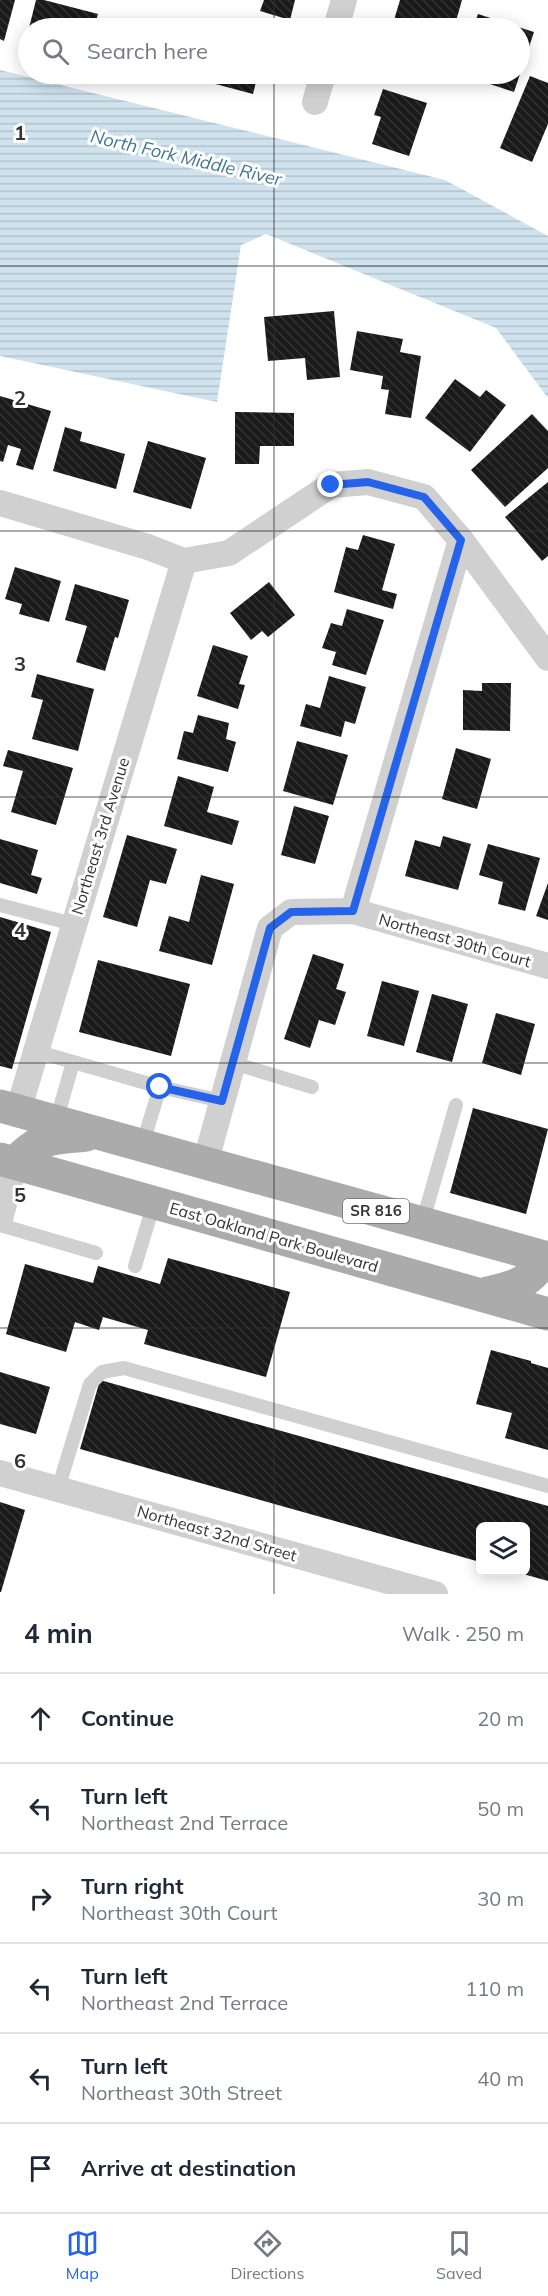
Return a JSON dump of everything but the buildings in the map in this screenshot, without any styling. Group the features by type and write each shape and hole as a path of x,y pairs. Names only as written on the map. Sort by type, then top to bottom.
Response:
{"main road":[{"name":"SR 816","path":"9,1109 422,1224 547,1255"},
{"path":"8,1161 44,1140 96,1134"},
{"name":"East Oakland Park Boulevard","path":"8,1161 548,1314"},
{"path":"480,1295 518,1285 537,1273 547,1255"}],"street":[{"path":"339,18 344,0"},
{"path":"315,102 320,84"},
{"path":"0,503 184,561 229,552 331,485 368,482 424,497 461,540 548,658"},
{"path":"353,911 461,540"},
{"name":"Northeast 3rd Avenue","path":"9,1109 35,1051 184,561"},
{"name":"Northeast 30th Court","path":"233,1063 270,928 291,912 353,911 548,966"},
{"path":"205,1164 233,1063"},
{"path":"0,1219 8,1161"},
{"name":"Northeast 32nd Street","path":"0,1473 435,1594"}],"lane":[{"path":"0,905 73,924"},
{"path":"35,1051 160,1087 222,1101"},
{"path":"56,1122 73,1062"},
{"path":"233,1063 312,1087"},
{"path":"142,1146 160,1087"},
{"path":"422,1224 456,1105"},
{"path":"135,1266 154,1203"},
{"path":"0,1225 96,1253"},
{"path":"58,1489 90,1384 102,1372 124,1368 548,1486"}],"water":[{"name":"North Fork Middle River","path":"0,70 18,74 18,84 57,84 445,180 548,236 548,398 496,328 266,234 241,245 217,402 0,356"}],"route":[{"path":"160,1087 222,1101 270,928 291,912 353,911 461,540 424,497 368,482 331,485"}]}
